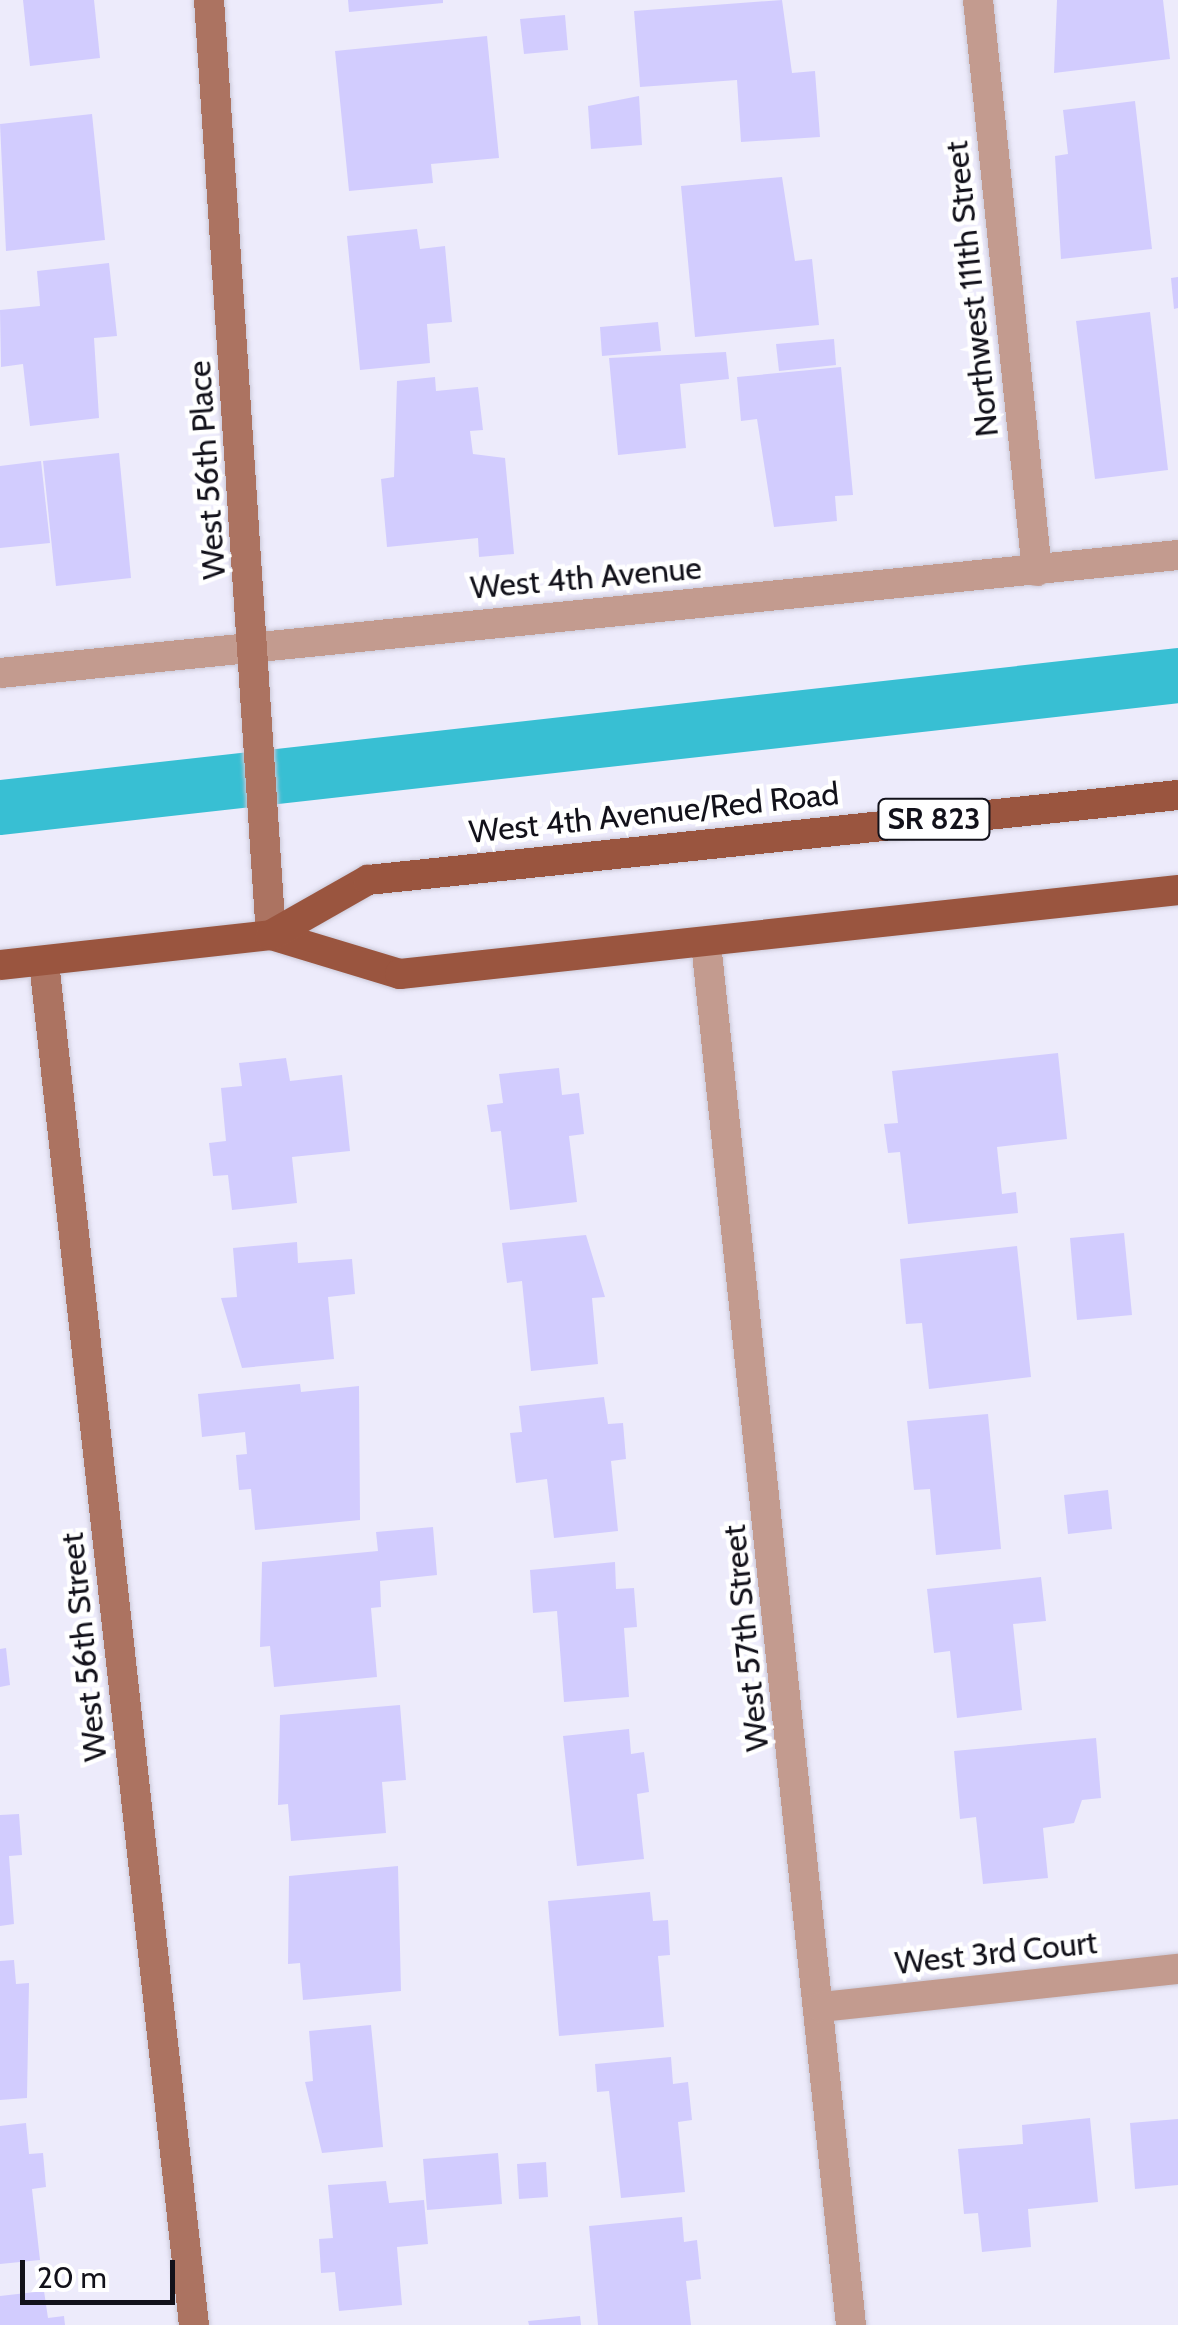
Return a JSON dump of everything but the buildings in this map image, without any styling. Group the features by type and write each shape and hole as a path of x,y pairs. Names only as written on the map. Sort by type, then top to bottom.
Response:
{"main road":[{"name":"West 4th Avenue/Red Road","path":"0,965 271,935 368,880 1178,796"},
{"name":"West 4th Avenue/Red Road","path":"271,935 400,974 1178,890"}],"street":[{"name":"West 56th Place","path":"209,0 271,935"},
{"name":"Northwest 111th Street","path":"978,0 1037,571"},
{"name":"West 4th Avenue","path":"0,673 254,644 1178,555"},
{"name":"West 57th Street","path":"706,943 821,2007 851,2325"},
{"name":"West 56th Street","path":"44,962 194,2325"},
{"name":"West 3rd Court","path":"821,2007 1178,1969"}],"waterway":[{"path":"0,807 1178,675"}]}
